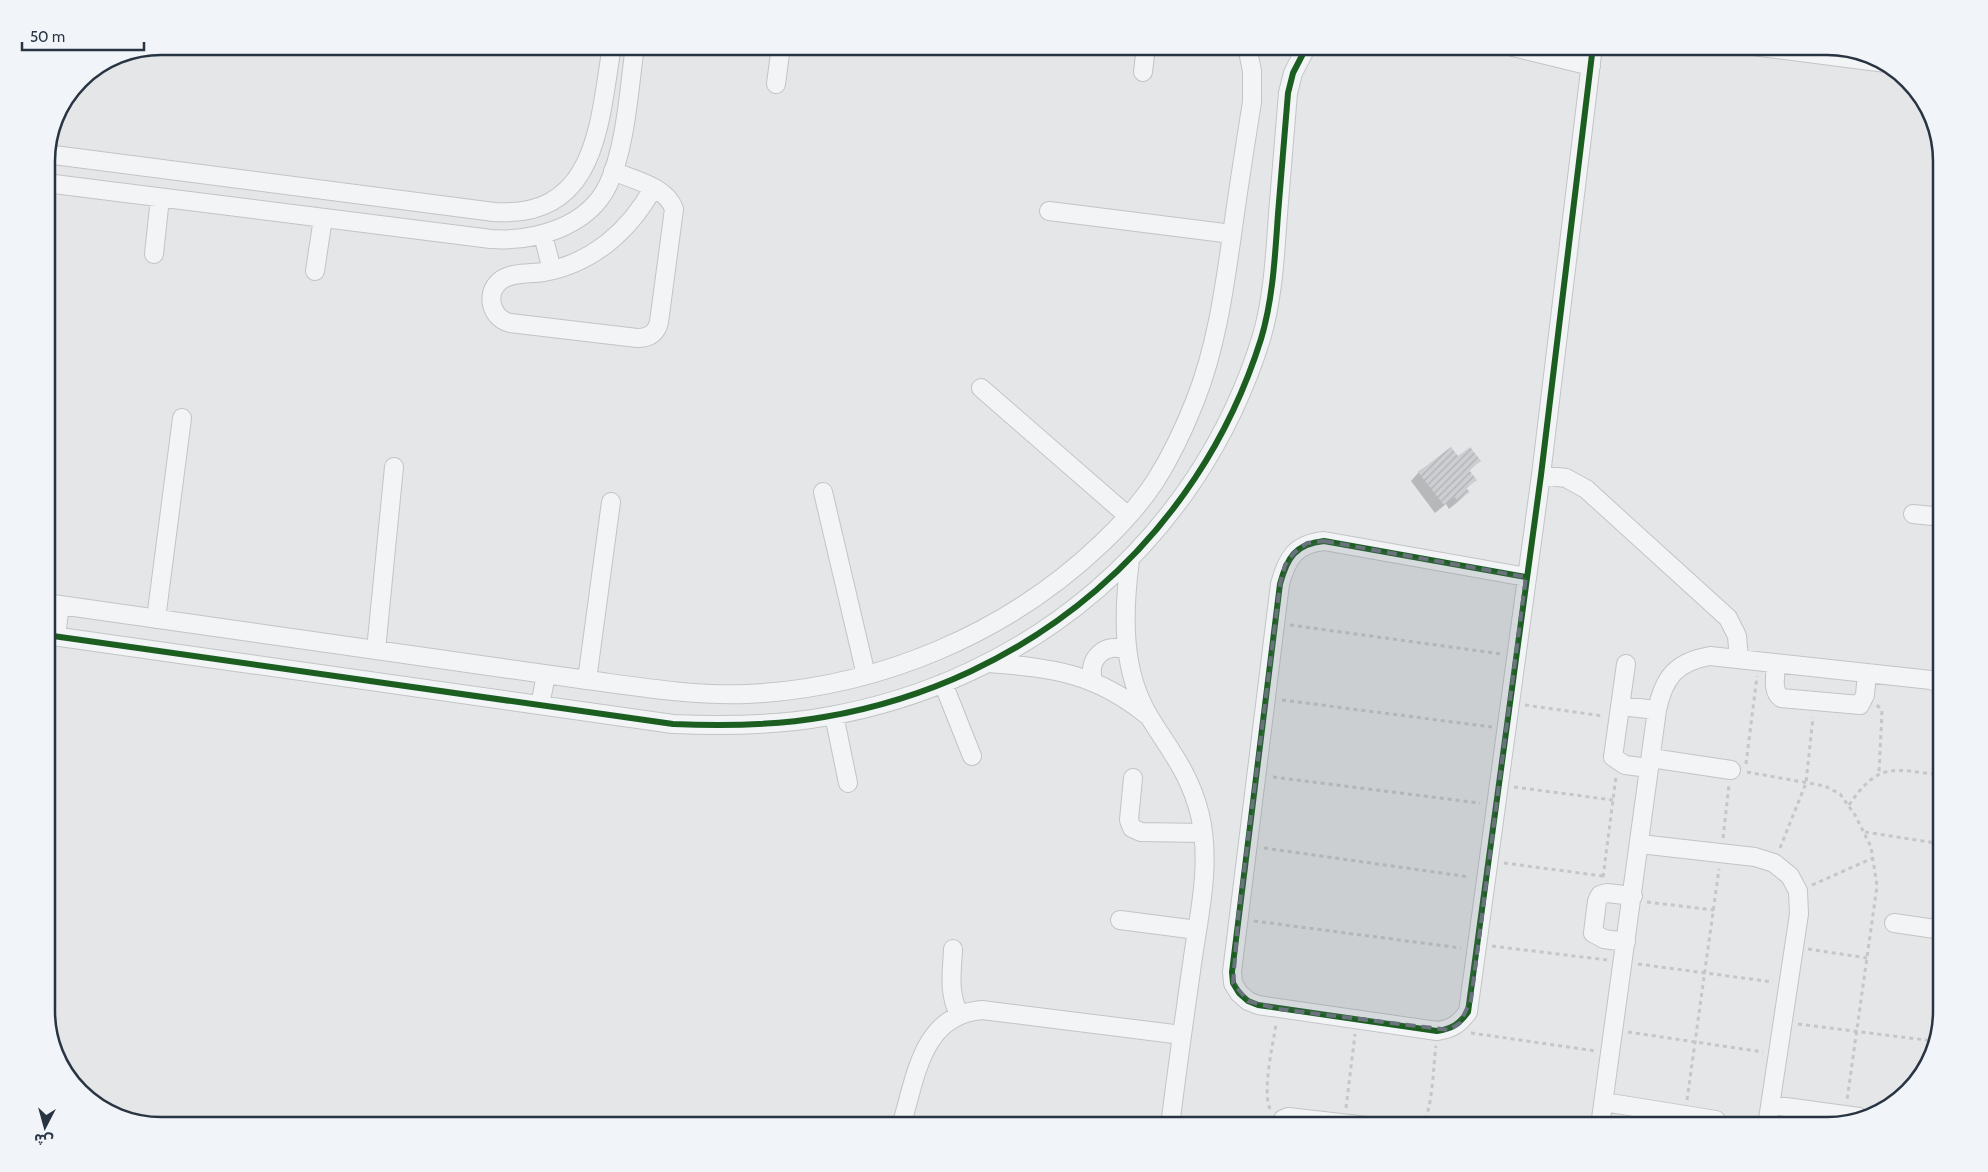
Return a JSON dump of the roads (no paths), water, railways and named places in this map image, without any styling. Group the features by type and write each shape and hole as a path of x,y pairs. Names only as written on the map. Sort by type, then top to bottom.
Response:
{"street":[{"path":"55,155 494,212 525,211 542,206 565,191 575,180 590,157 596,140 610,55"},
{"path":"55,184 499,240 525,239 543,235 572,222 588,210 601,196 618,157 634,55"},
{"path":"776,84 780,55"},
{"path":"1143,72 1145,55"},
{"path":"55,604 676,692 747,694 818,686 866,675 945,648 1004,618 1066,575 1092,553 1128,516 1154,482 1178,439 1195,400 1221,311 1252,102 1252,71 1249,55"},
{"path":"55,636 672,724 710,726 786,723 892,702 989,663 1079,605 1130,560 1158,530 1198,475 1228,419 1261,339 1273,274 1288,93 1293,73 1302,55"},
{"path":"1545,55 1591,66"},
{"path":"1526,577 1324,542 1307,543 1294,553 1285,565 1266,698 1232,972 1233,983 1239,993 1248,1001 1278,1009 1443,1030 1460,1023 1468,1012 1508,703 1541,475 1592,55"},
{"path":"1823,55 1853,59"},
{"path":"86,188 90,159"},
{"path":"613,171 653,188 669,198 674,215 659,322 652,335 637,338 510,323 497,316 492,301 493,291 499,282 510,276 552,270 579,261 609,242 634,218 653,188"},
{"path":"154,254 160,198"},
{"path":"1049,211 1232,234"},
{"path":"315,272 323,218"},
{"path":"543,235 552,270"},
{"path":"981,388 1128,516"},
{"path":"156,619 182,418"},
{"path":"376,650 394,467"},
{"path":"1541,475 1566,478 1586,489 1728,618 1737,636 1739,660"},
{"path":"823,492 866,675"},
{"path":"587,680 611,502"},
{"path":"1913,514 1933,516"},
{"path":"1130,560 1125,620 1127,650 1140,695 1149,717 1183,767 1193,791 1203,834 1204,873 1171,1117"},
{"path":"1093,682 1091,666 1099,654 1112,647 1127,650"},
{"path":"1602,1117 1657,710 1660,694 1668,679 1680,666 1693,659 1710,656 1933,681"},
{"path":"989,663 1042,667 1093,682 1123,697 1149,717"},
{"path":"1776,663 1775,688 1776,694 1781,698 1860,706 1863,702 1867,673"},
{"path":"1626,664 1613,757 1618,762 1731,770"},
{"path":"540,705 546,674"},
{"path":"943,683 972,756"},
{"path":"1619,712 1657,710"},
{"path":"834,715 848,783"},
{"path":"1133,778 1129,820 1132,828 1141,832 1203,834"},
{"path":"1640,844 1755,857 1774,863 1790,876 1798,891 1799,914 1768,1117"},
{"path":"1626,942 1604,939 1593,933 1597,901 1600,895 1607,893 1632,898"},
{"path":"1120,920 1197,930"},
{"path":"1894,923 1933,929"},
{"path":"953,948 951,989 959,1014"},
{"path":"904,1117 927,1044 940,1026 959,1014 982,1010 1182,1035"},
{"path":"1604,1102 1697,1117"},
{"path":"1770,1105 1845,1115"}]}
